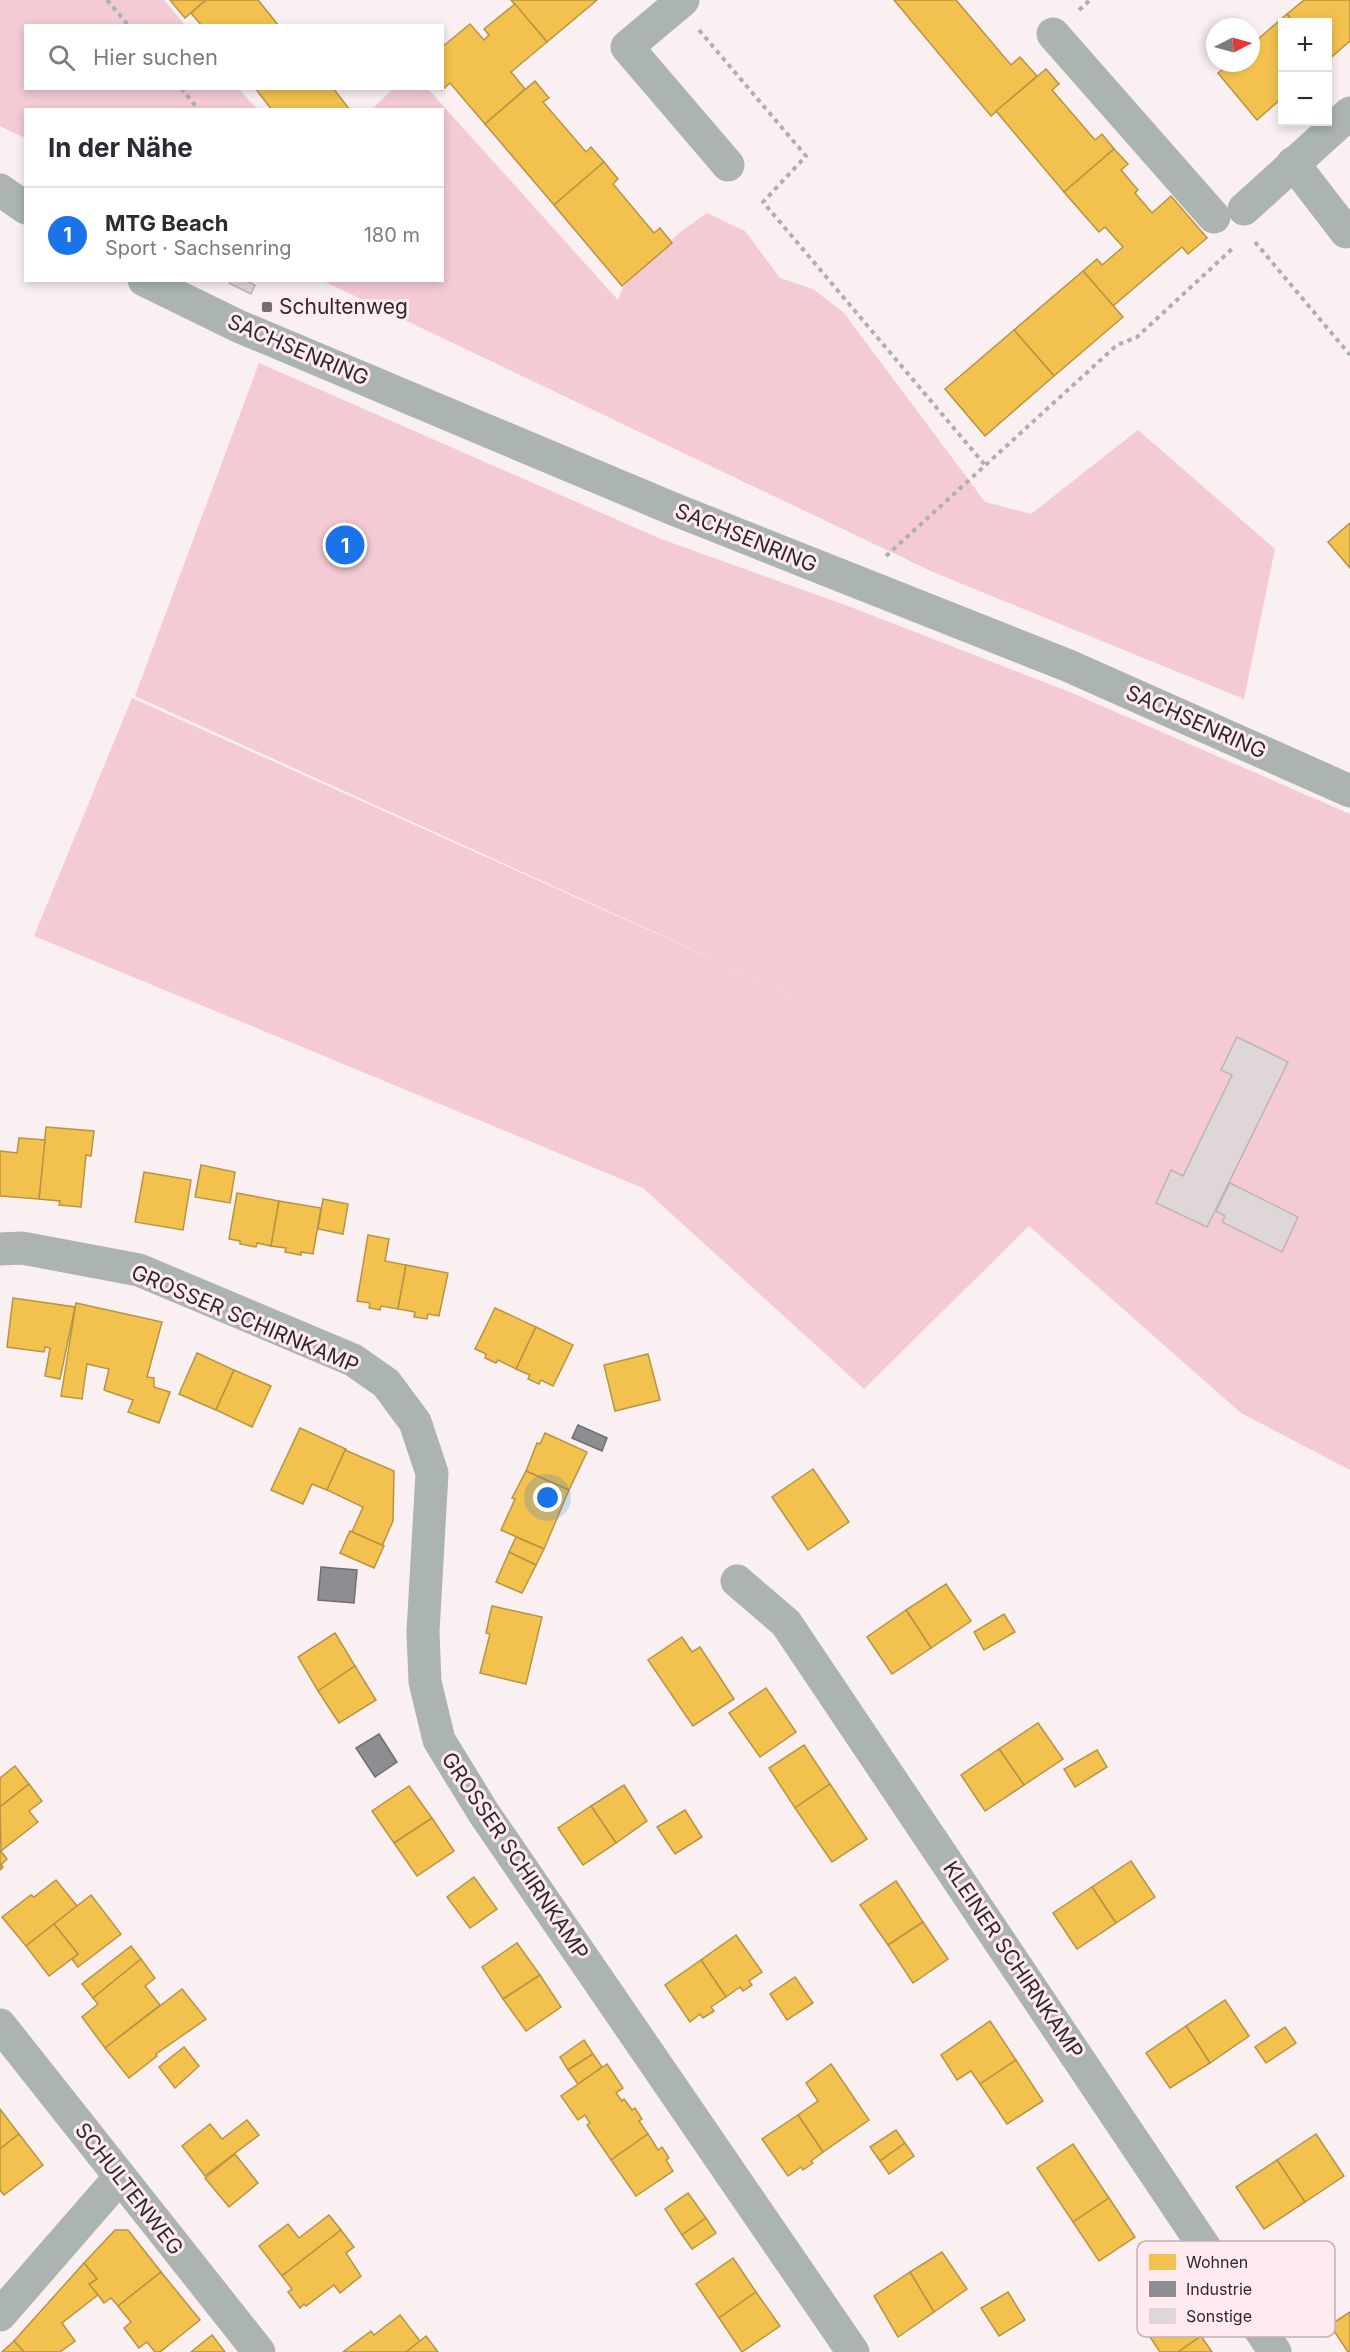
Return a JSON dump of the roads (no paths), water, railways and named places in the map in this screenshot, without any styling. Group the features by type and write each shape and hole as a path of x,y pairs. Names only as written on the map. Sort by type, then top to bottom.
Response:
{"street":[{"path":"680,2 627,47 728,165"},
{"path":"1053,34 1236,220 1293,163 1350,113"},
{"path":"1293,163 1346,232"},
{"path":"0,190 24,207"},
{"name":"SACHSENRING","path":"148,282 249,330 671,508 1069,666 1350,791"},
{"name":"GROSSER SCHIRNKAMP","path":"0,1249 22,1248 139,1270 353,1360 386,1383 415,1422 432,1473 423,1632 425,1682 439,1740 490,1822 853,2352"},
{"name":"KLEINER SCHIRNKAMP","path":"737,1581 786,1623 1201,2241"},
{"name":"SCHULTENWEG","path":"0,2025 259,2352"},
{"path":"0,2315 120,2177"},
{"name":"KLEINER SCHIRNKAMP","path":"1265,2337 1275,2352"}],"place":[{"name":"Schultenweg","path":"267,307"},
{"name":"MTG Beach","path":"345,545"}]}
